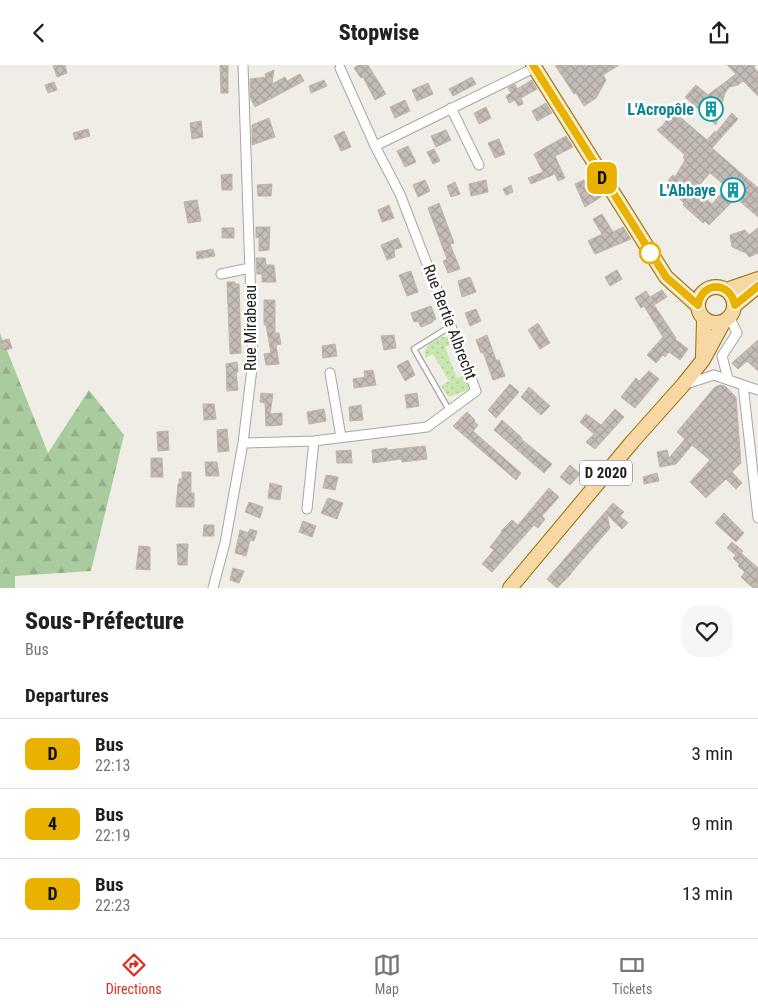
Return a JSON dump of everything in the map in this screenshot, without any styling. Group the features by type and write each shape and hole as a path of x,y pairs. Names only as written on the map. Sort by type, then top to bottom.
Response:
{"main road":[{"path":"534,66 626,217 666,277 698,305"},
{"path":"726,290 758,279"},
{"path":"673,285 705,291"},
{"path":"729,315 731,294 726,290 715,287 705,291 699,299 700,316 713,324 729,315 753,292"},
{"name":"D 2020","path":"510,588 633,441 683,385 704,358 729,315"},
{"path":"704,320 704,358"}],"street":[{"name":"Rue Mirabeau","path":"212,588 225,543 243,443 253,360 243,65"},
{"path":"375,146 534,66"},
{"name":"Rue Bertie Albrecht","path":"243,443 314,441 427,427 476,391 400,194 375,146 340,67"},
{"path":"451,108 479,165"},
{"path":"221,274 250,268"},
{"path":"728,379 722,356 737,333 729,315"},
{"path":"704,358 714,375"},
{"path":"330,373 341,437"},
{"path":"683,385 714,375 758,390"},
{"path":"744,385 758,518"},
{"path":"307,509 314,441"}],"lane":[{"path":"450,411 414,349 451,326"}],"green space":[{"path":"0,333 48,453 89,390 124,435 91,571 15,576 15,588 0,588"},
{"path":"442,337 450,337 454,343 445,347 457,378 467,375 469,385 468,390 449,397 441,386 449,381 433,354 425,358 427,347"}],"building":[{"path":"53,65 65,65 67,73 57,77"},
{"path":"220,65 228,65 228,93 221,93"},
{"path":"358,65 368,65 386,94 375,100 363,77 361,78 354,68"},
{"path":"555,65 619,65 603,75 606,80 596,98 584,106"},
{"path":"727,65 755,65 754,68 758,72 758,96 743,81 738,85 729,87 725,93 716,125 685,97 696,85 708,95 736,74"},
{"path":"274,70 272,84 285,77 287,81 300,74 304,81 255,107 250,97 250,79 266,77 265,74"},
{"path":"472,77 476,84 453,96 449,89"},
{"path":"324,80 327,86 311,93 309,86"},
{"path":"532,80 537,89 521,98 523,104 518,106 515,100 509,103 506,96 511,93 508,88 515,84 517,89"},
{"path":"54,82 57,90 48,93 45,85"},
{"path":"428,83 433,94 417,101 412,90"},
{"path":"405,100 410,111 395,118 390,107"},
{"path":"546,103 552,113 537,121 532,111"},
{"path":"486,107 491,118 479,124 474,113"},
{"path":"673,111 707,140 715,131 714,135 732,113 738,119 712,148 758,188 758,217 736,198 709,225 705,221 703,223 683,205 684,203 673,192 671,195 667,185 669,179 673,175 675,177 685,160 683,157 685,155 657,130","holes":["710,173 727,187 712,204 695,190"]},
{"path":"269,118 275,137 252,145 252,125"},
{"path":"201,121 203,137 192,139 190,123"},
{"path":"88,129 90,136 75,140 73,133"},
{"path":"446,130 451,140 436,147 431,136"},
{"path":"344,131 351,147 341,151 334,136"},
{"path":"566,136 573,147 555,156 565,178 558,181 555,174 531,184 528,178 543,172 534,154"},
{"path":"499,139 505,154 495,158 488,143"},
{"path":"408,146 416,162 405,167 397,151"},
{"path":"434,149 440,161 433,164 427,152"},
{"path":"232,174 232,190 222,190 221,175"},
{"path":"425,180 430,191 418,197 413,185"},
{"path":"486,180 488,192 471,196 469,184"},
{"path":"584,180 590,191 595,187 601,197 585,207 575,184"},
{"path":"455,182 460,194 451,197 447,186"},
{"path":"272,184 271,196 258,196 257,185"},
{"path":"511,185 513,192 506,195 503,189"},
{"path":"197,200 201,221 188,223 184,202"},
{"path":"439,203 454,243 450,244 460,269 448,273 443,261 447,259 428,208"},
{"path":"389,205 394,218 382,222 378,210"},
{"path":"602,214 613,232 623,227 631,239 595,254 588,241 602,234 593,219"},
{"path":"256,227 270,227 269,250 259,251 259,237 256,238"},
{"path":"222,228 234,228 234,238 222,238"},
{"path":"758,228 758,253 749,257 746,253 732,247 730,235 745,230 749,235"},
{"path":"398,238 402,247 394,250 395,257 387,260 381,245"},
{"path":"213,249 215,256 197,259 196,252"},
{"path":"256,258 265,258 266,265 274,265 276,282 262,282 262,274 257,274"},
{"path":"617,270 622,279 610,286 605,277"},
{"path":"411,271 418,292 407,296 399,275"},
{"path":"470,277 476,292 462,297 458,281"},
{"path":"227,282 239,284 241,353 230,354"},
{"path":"662,290 667,297 654,305 675,339 688,349 680,360 669,352 665,357 663,355 656,363 647,355 663,337 644,306 641,308 635,298 646,291 650,297"},
{"path":"264,300 275,300 275,333 279,333 281,344 276,345 279,364 266,365 264,354 271,353 266,325 264,325"},
{"path":"431,306 436,319 433,322 421,327 418,321 414,322 411,313"},
{"path":"476,309 481,321 470,326 465,313"},
{"path":"538,323 550,343 540,349 528,330"},
{"path":"394,335 396,348 384,350 381,336"},
{"path":"487,335 496,360 499,360 505,376 493,380 483,352 481,353 476,340"},
{"path":"9,339 12,348 4,351 0,341"},
{"path":"758,340 758,371 747,361 738,369 732,363"},
{"path":"335,344 337,356 323,358 322,346"},
{"path":"408,360 415,375 405,381 397,366"},
{"path":"237,362 238,390 227,391 226,364"},
{"path":"373,370 376,385 354,388 353,379 365,377 364,371"},
{"path":"649,371 659,379 635,408 621,397 636,378 639,381"},
{"path":"510,384 519,392 496,418 488,410"},
{"path":"725,386 736,397 741,463 732,472 742,483 736,489 726,479 706,498 690,482 710,460 692,445 676,464 660,467 657,452 667,450 669,458 685,439 677,432 715,387"},
{"path":"529,387 550,406 541,415 521,397"},
{"path":"261,393 273,394 270,414 282,413 282,425 266,426 265,403 260,402"},
{"path":"417,393 419,406 407,408 405,395"},
{"path":"203,404 214,404 216,419 204,420"},
{"path":"361,405 363,420 350,421 349,407"},
{"path":"324,409 326,421 309,424 307,412"},
{"path":"615,409 624,417 595,449 586,442 594,434 580,422 586,414 601,425"},
{"path":"467,412 478,425 473,431 521,473 516,480 453,426"},
{"path":"502,420 521,439 552,464 544,473 494,430"},
{"path":"227,429 229,451 218,452 217,430"},
{"path":"168,431 169,450 158,451 157,432"},
{"path":"425,446 427,459 402,462 401,459 373,463 372,450"},
{"path":"351,450 352,463 337,463 336,451"},
{"path":"151,458 162,458 163,477 151,477"},
{"path":"205,462 217,462 219,476 206,476"},
{"path":"570,465 580,474 570,485 560,477"},
{"path":"182,472 191,472 191,493 194,493 194,507 176,507 178,484 179,479 182,479"},
{"path":"657,473 659,481 644,484 643,477"},
{"path":"326,475 338,477 335,490 323,488"},
{"path":"270,483 282,486 280,500 268,498"},
{"path":"549,488 559,497 542,516 545,519 538,528 534,525 492,572 482,564 494,550 490,547 501,531 512,520 518,525"},
{"path":"328,498 343,503 337,519 321,513"},
{"path":"249,502 263,507 260,518 245,512"},
{"path":"613,503 624,512 620,516 628,523 622,529 607,515 610,528 557,588 547,579"},
{"path":"724,513 744,533 736,542 715,523"},
{"path":"303,521 316,526 312,537 299,532"},
{"path":"204,525 214,525 214,536 203,536"},
{"path":"250,529 257,531 254,541 250,540 246,556 235,553 240,530 248,533"},
{"path":"732,542 758,568 758,588 753,588 741,577 745,572 733,558 736,555 727,548"},
{"path":"177,544 188,544 187,565 178,565"},
{"path":"139,546 150,547 150,570 136,569"},
{"path":"233,568 244,571 239,583 230,580"}],"bus line":[{"name":"D","path":"533,65 626,217 673,285 698,305 701,294 710,288 721,287 726,290 731,294 735,305 758,286"}],"place":[{"name":"L'Acropôle","path":"711,109"},
{"name":"L'Abbaye","path":"733,190"}]}
